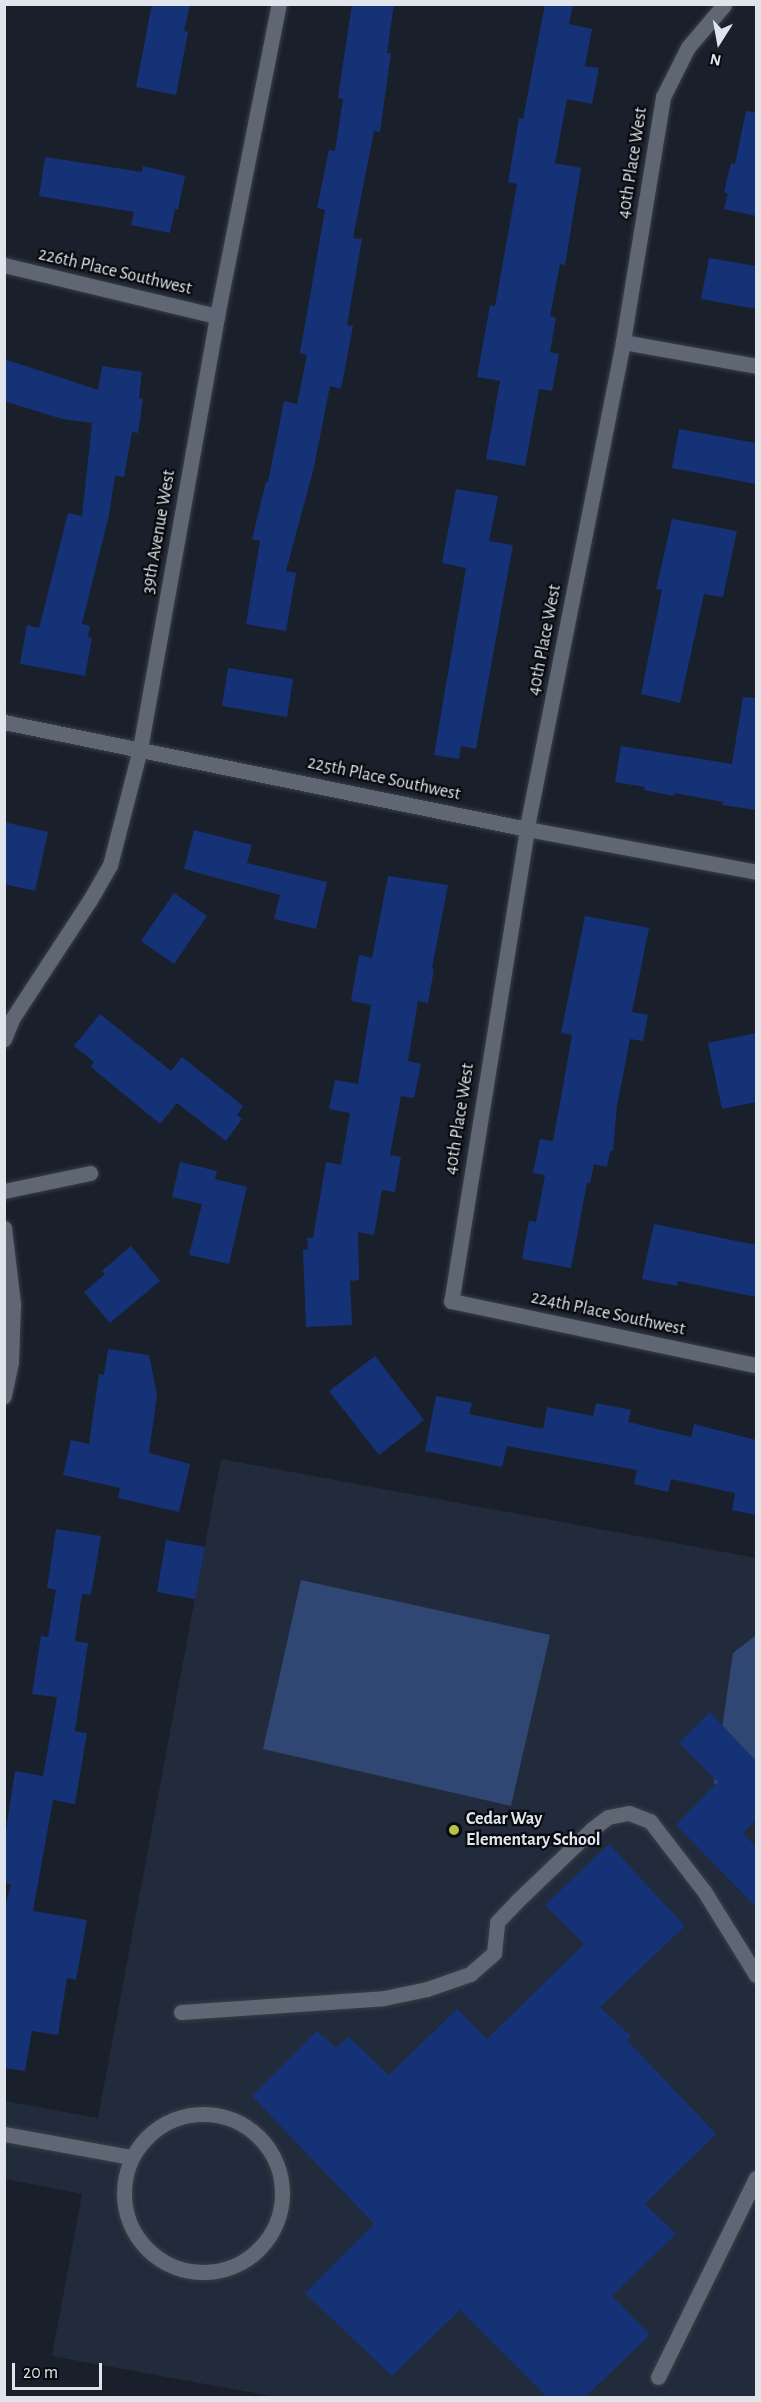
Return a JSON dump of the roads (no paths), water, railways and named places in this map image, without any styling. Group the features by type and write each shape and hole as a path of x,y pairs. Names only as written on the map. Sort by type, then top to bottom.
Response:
{"street":[{"name":"39th Avenue West","path":"4,1039 12,1019 90,900 110,865 140,748 217,316 279,4"},
{"name":"40th Place West","path":"451,1301 527,829 623,342 663,97 688,47 725,5"},
{"name":"226th Place Southwest","path":"4,266 217,316"},
{"path":"623,342 756,366"},
{"name":"225th Place Southwest","path":"4,722 527,829 756,872"},
{"path":"4,1191 90,1173"},
{"path":"4,1228 13,1304 11,1362 4,1396"},
{"name":"224th Place Southwest","path":"451,1301 756,1365"},
{"path":"181,2012 384,1998 427,1989 470,1974 494,1953 497,1922 516,1902 592,1829 608,1817 629,1813 650,1821 704,1891 756,1975"},
{"path":"193,2114 223,2116 250,2128 270,2151 281,2178 281,2208 270,2236 249,2258 222,2270 192,2272 163,2262 140,2242 126,2216 123,2186 131,2157 157,2127 193,2114"},
{"path":"4,2134 131,2157"},
{"path":"658,2377 756,2178"}],"place":[{"name":"Cedar Way Elementary School","path":"454,1830"}]}
